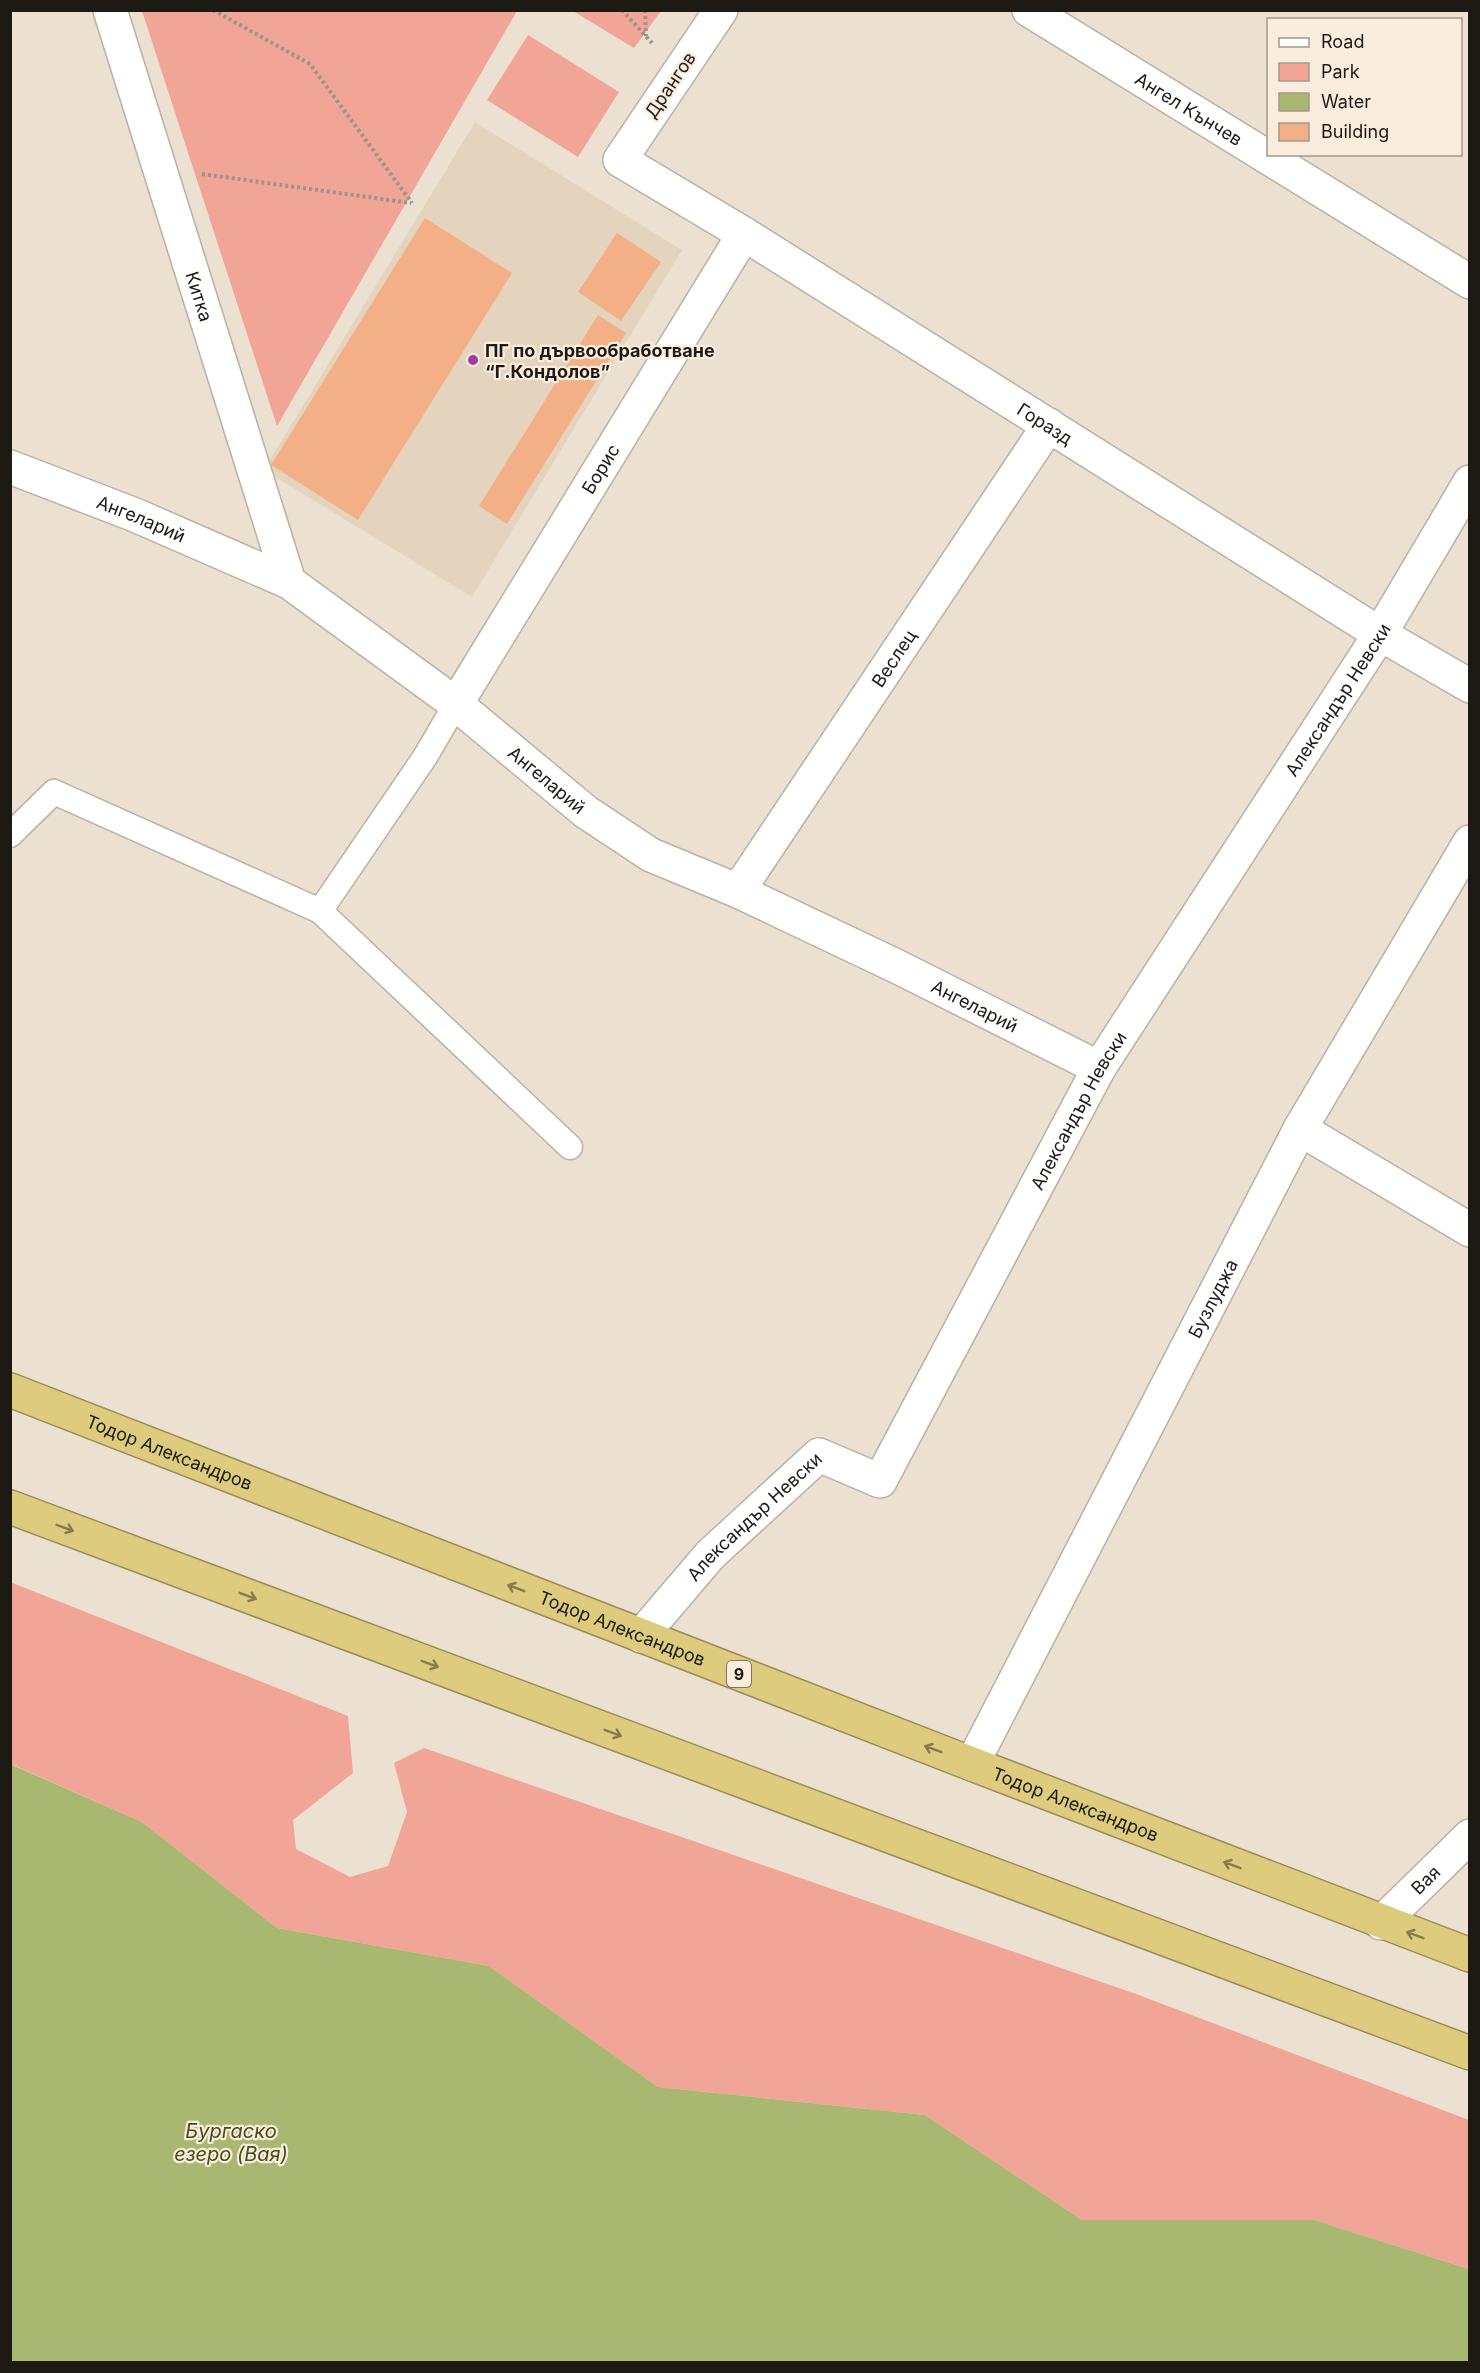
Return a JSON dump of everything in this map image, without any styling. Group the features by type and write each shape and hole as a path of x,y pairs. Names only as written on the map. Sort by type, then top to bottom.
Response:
{"highway":[{"name":"Тодор Александров","path":"10,1390 1381,1923 1470,1955"},
{"path":"10,1507 1470,2052"}],"street":[{"name":"Китка","path":"110,10 289,582"},
{"name":"Дрангов","path":"620,160 721,10"},
{"name":"Ангел Кънчев","path":"1029,10 1470,282"},
{"name":"Горазд","path":"620,160 744,234 1050,424 1380,634 1470,686"},
{"name":"Борис","path":"456,704 744,234"},
{"name":"Веслец","path":"738,891 1050,424"},
{"name":"Ангеларий","path":"10,467 135,515 289,582 456,704 586,812 651,855 738,891 896,966 1099,1068"},
{"name":"Александър Невски","path":"641,1636 710,1555 819,1455 880,1481 1099,1068 1380,634 1470,482"},
{"name":"Бузлуджа","path":"972,1764 1300,1129 1470,842"},
{"path":"1300,1129 1470,1230"},
{"name":"Вая","path":"1381,1923 1470,1836"}],"lane":[{"path":"320,911 425,758 456,704"},
{"path":"10,835 54,792 320,911 570,1147"}],"path":[{"path":"159,168 412,203 310,64 213,10"},
{"path":"645,10 646,36"}],"shaded area":[{"name":"ПГ по дървообработване “Г.Кондолов”","path":"475,122 682,250 472,597 264,470"}],"green space":[{"path":"142,11 517,11 277,426"},
{"path":"573,11 661,11 634,48"},
{"path":"528,35 619,92 578,157 487,100"},
{"path":"10,1582 348,1716 353,1773 293,1820 296,1849 350,1877 388,1866 407,1812 394,1763 424,1748 1136,1994 1469,2120 1469,2269 1314,2220 1082,2220 925,2115 658,2087 489,1966 277,1928 142,1822 11,1764"}],"water":[{"name":"Бургаско езеро (Вая)","path":"10,1764 142,1822 277,1928 489,1966 658,2087 925,2115 1082,2220 1314,2220 1469,2269 1469,2362 11,2362"}],"building":[{"path":"425,218 512,273 358,520 271,465"},
{"path":"617,233 661,262 621,321 578,292"},
{"path":"598,315 626,333 507,524 479,506"}],"place":[{"name":"ПГ по дървообработване “Г.Кондолов”","path":"473,360"}]}
